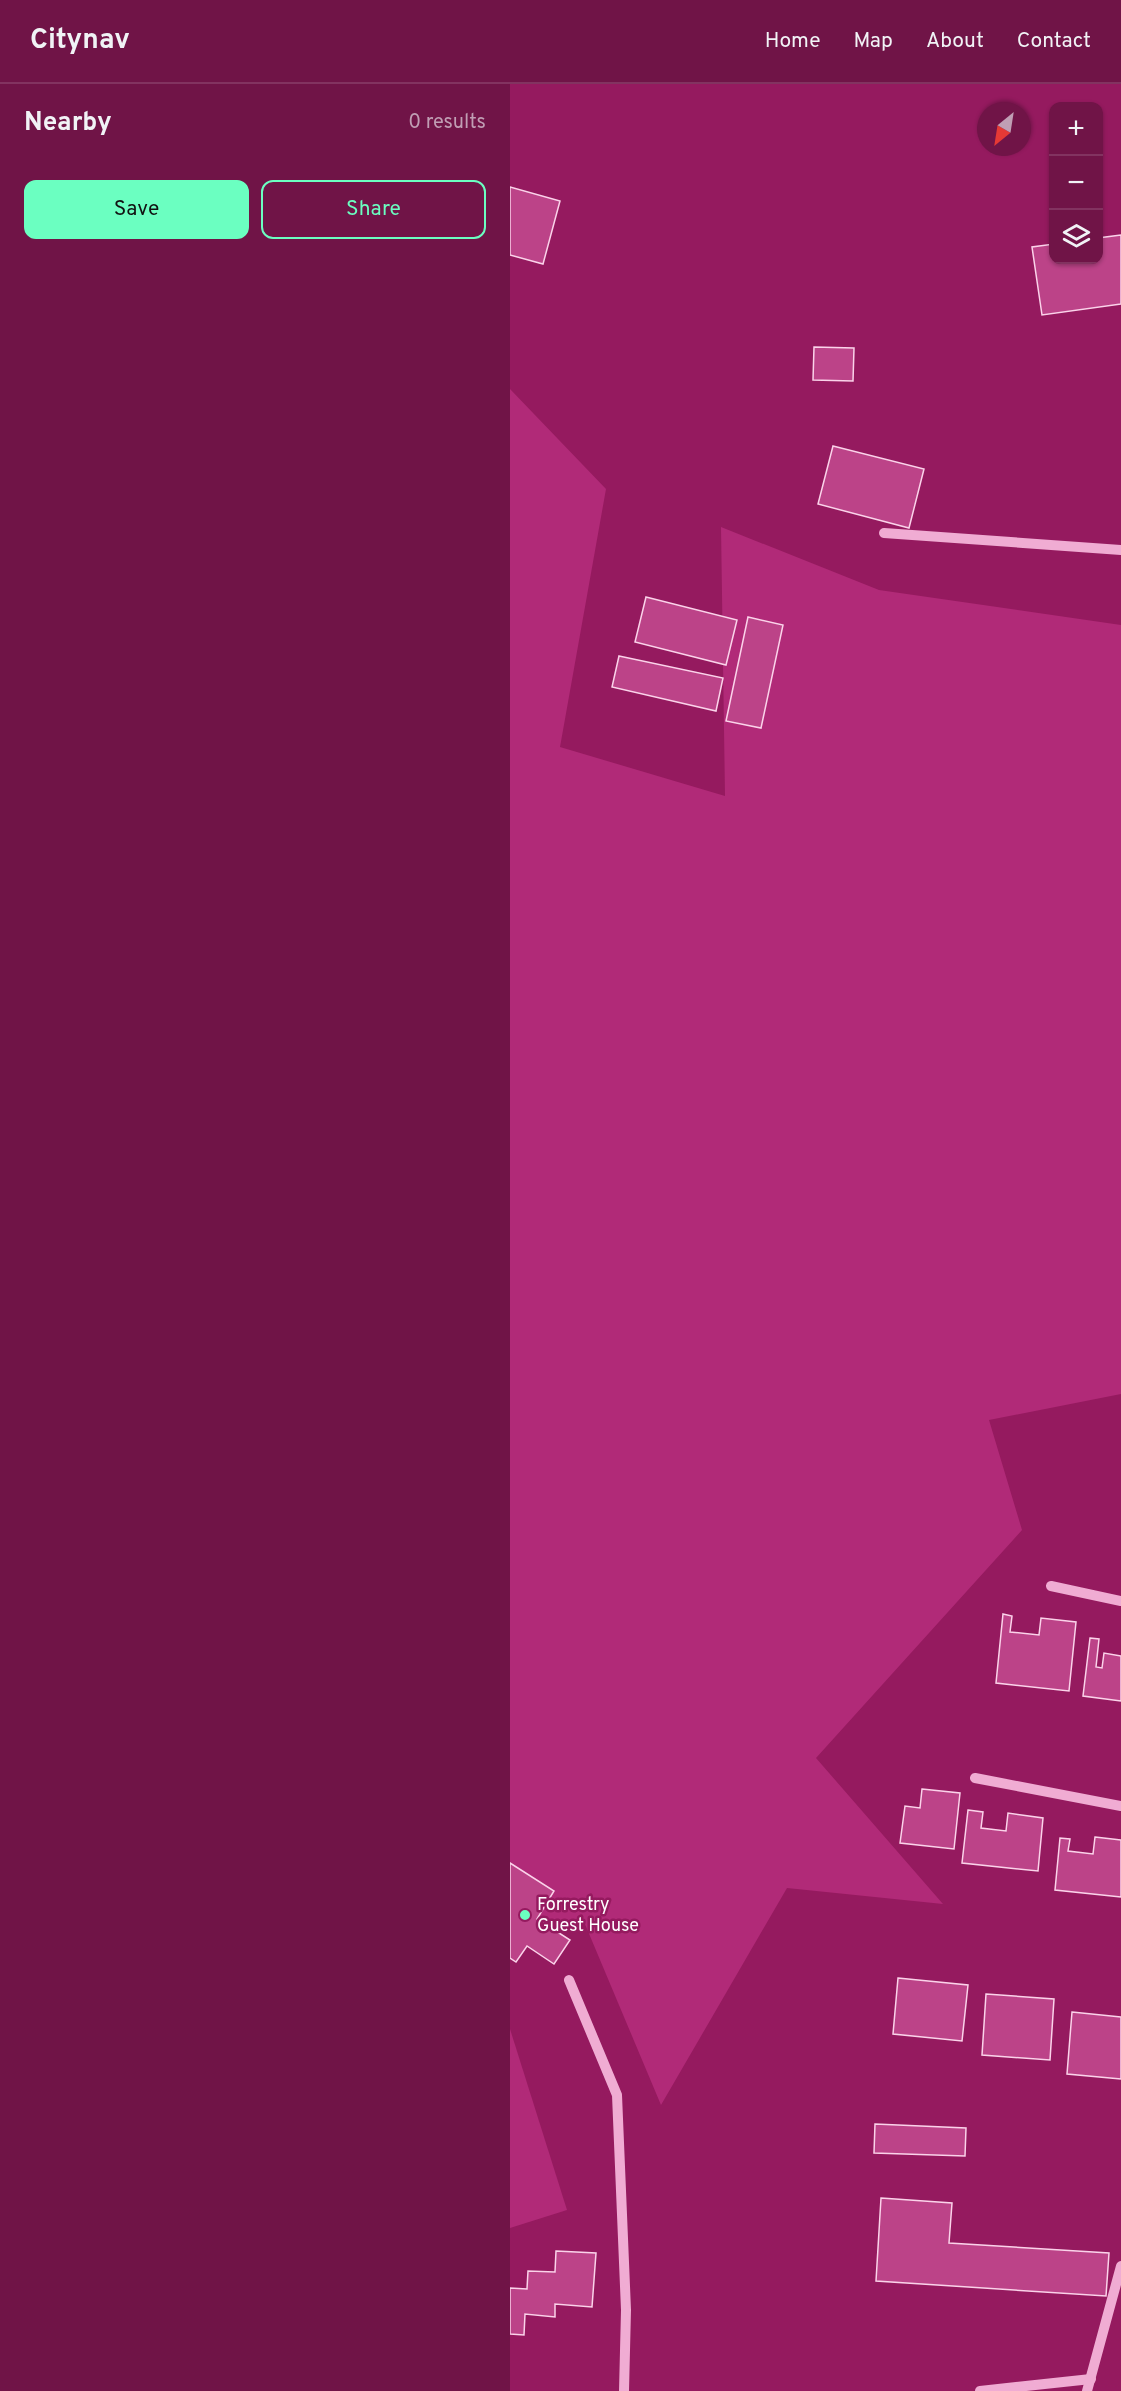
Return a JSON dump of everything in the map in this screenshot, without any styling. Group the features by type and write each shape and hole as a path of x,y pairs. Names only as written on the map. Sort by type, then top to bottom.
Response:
{"street":[{"path":"884,533 1121,550"},
{"path":"1052,1587 1121,1600"},
{"path":"975,1778 1121,1806"},
{"path":"569,1980 617,2095 626,2310 624,2391"},
{"path":"1087,2391 1121,2266"},
{"path":"980,2391 1091,2379"}],"shaded area":[{"path":"510,389 606,489 560,747 725,796 721,527 879,590 1121,625 1121,1394 989,1420 1022,1530 816,1758 943,1904 787,1888 661,2105 582,1917 510,1944"},
{"path":"510,2029 567,2210 510,2228"}],"building":[{"path":"510,187 560,201 543,264 510,255"},
{"path":"1121,235 1121,304 1042,315 1032,247 1049,245 1049,264 1103,264 1103,237"},
{"path":"814,347 854,348 853,381 813,380"},
{"path":"833,446 924,469 909,528 818,504"},
{"path":"646,597 737,620 726,665 635,642"},
{"path":"748,617 783,625 761,728 726,721"},
{"path":"619,656 723,678 716,711 612,687"},
{"path":"1003,1614 1012,1616 1010,1632 1039,1635 1041,1618 1076,1622 1069,1691 996,1683"},
{"path":"1090,1638 1099,1639 1096,1667 1102,1668 1104,1653 1121,1656 1121,1701 1083,1696"},
{"path":"922,1789 960,1793 954,1849 900,1843 905,1806 920,1808"},
{"path":"968,1810 983,1812 981,1828 1006,1831 1008,1813 1043,1818 1038,1871 962,1863"},
{"path":"1095,1837 1121,1840 1121,1897 1055,1890 1060,1838 1070,1839 1068,1851 1093,1854"},
{"name":"Forrestry Guest House","path":"510,1863 554,1891 537,1919 570,1940 554,1964 527,1946 516,1962 510,1958"},
{"path":"898,1978 968,1985 962,2041 893,2034"},
{"path":"986,1994 1054,1999 1050,2060 982,2055"},
{"path":"1072,2012 1121,2017 1121,2079 1067,2074"},
{"path":"875,2124 966,2128 965,2156 874,2153"},
{"path":"881,2198 952,2203 949,2243 1109,2253 1106,2296 876,2281"},
{"path":"556,2251 596,2253 592,2307 555,2304 555,2317 525,2314 524,2335 510,2334 510,2288 527,2289 528,2271 555,2272"}],"place":[{"name":"Forrestry Guest House","path":"525,1915"}]}
